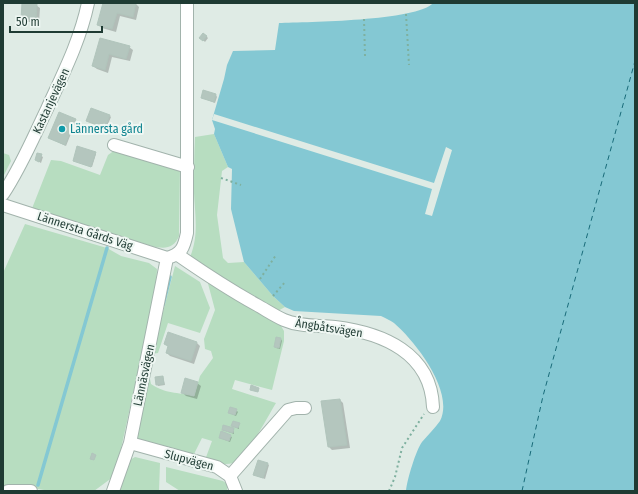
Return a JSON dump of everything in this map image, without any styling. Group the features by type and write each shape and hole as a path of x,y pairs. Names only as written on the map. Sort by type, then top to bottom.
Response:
{"street":[{"name":"Kastanjevägen","path":"3,194 22,163 71,58 79,40 88,3"},
{"path":"173,256 182,248 187,233 187,3"},
{"path":"114,144 188,167"},
{"name":"Lännersta Gårds Väg","path":"3,205 173,256"},
{"name":"Ångbåtsvägen","path":"173,256 285,320 298,324 356,331 404,349 419,364 426,377 433,392 433,407"},
{"name":"Lännäsvägen","path":"113,491 130,443 173,256"},
{"path":"236,491 230,476 288,410 305,408"},
{"name":"Slupvägen","path":"130,443 217,467 230,476"},
{"path":"8,491 31,491"}],"path":[{"path":"406,14 409,65"},
{"path":"364,19 365,56"},
{"path":"221,178 241,185"},
{"path":"260,279 276,255"},
{"path":"273,296 286,281"},
{"path":"389,491 395,477 402,448 421,419 433,407"}],"green space":[{"path":"214,134 228,167 222,171 217,215 223,258 228,263 244,262 273,296 285,307 276,312 190,257 195,241 196,218 194,193 195,137"},
{"path":"115,150 180,169 179,236 171,246 161,248 152,246 31,211 51,160 61,161 100,175 108,155"},
{"path":"3,153 9,155 11,161 3,177"},
{"path":"25,224 107,248 121,256 149,263 157,269 156,289 117,467 113,477 94,491 50,491 14,485 3,486 3,273"},
{"path":"175,266 200,282 210,308 200,333 168,323 158,353 152,354"},
{"path":"206,276 278,321 284,331 284,341 272,390 235,380 232,389 276,403 244,454 238,460 230,464 205,460 212,441 202,438 194,454 186,455 141,443 136,437 149,374 151,384 162,390 194,396 200,376 213,358 211,351 205,349 204,339 215,310"},
{"path":"135,457 160,463 159,491 116,491 128,461"},
{"path":"166,467 223,481 227,484 227,491 180,491 166,482"}],"water":[{"path":"433,3 635,3 635,491 406,491 417,451 422,442 440,421 443,409 442,396 438,382 422,354 403,331 394,323 381,316 294,311 285,307 273,296 244,262 231,209 232,169 228,167 214,134 215,129 212,120 227,65 233,51 275,50 279,23 336,21 385,17 406,14 423,9"}],"pier":[{"path":"214,114 434,183 446,147 452,150 432,216 425,214 432,189 212,120"}],"building":[{"path":"22,3 37,4 36,19 21,19"},
{"path":"103,3 136,3 133,17 117,13 112,29 97,25"},
{"path":"203,33 207,36 203,41 199,38"},
{"path":"100,38 130,46 126,59 109,54 105,70 92,66"},
{"path":"203,90 216,94 214,102 201,98"},
{"path":"91,108 110,115 105,128 86,121"},
{"name":"Lännersta gård","path":"59,112 76,119 65,145 48,138"},
{"path":"77,146 96,152 91,167 73,161"},
{"path":"37,153 42,154 39,162 35,160"},
{"path":"168,332 197,342 191,361 166,353 168,346 164,344"},
{"path":"276,337 281,338 279,348 274,347"},
{"path":"163,376 164,384 156,385 155,377"},
{"path":"185,378 198,382 194,396 181,393"},
{"path":"251,385 259,388 258,392 250,390"},
{"path":"340,399 347,445 328,447 321,401"},
{"path":"230,407 237,409 235,415 228,413"},
{"path":"233,421 240,423 238,428 231,426"},
{"path":"223,425 234,428 233,433 222,430"},
{"path":"221,431 231,435 229,441 219,438"},
{"path":"92,453 96,455 94,460 90,459"},
{"path":"258,460 268,463 263,478 253,475"}],"waterway":[{"path":"38,485 107,248"},
{"path":"163,305 170,277"}],"ferry route":[{"path":"522,491 543,396 635,61"}],"place":[{"name":"Lännersta gård","path":"62,129"}]}
